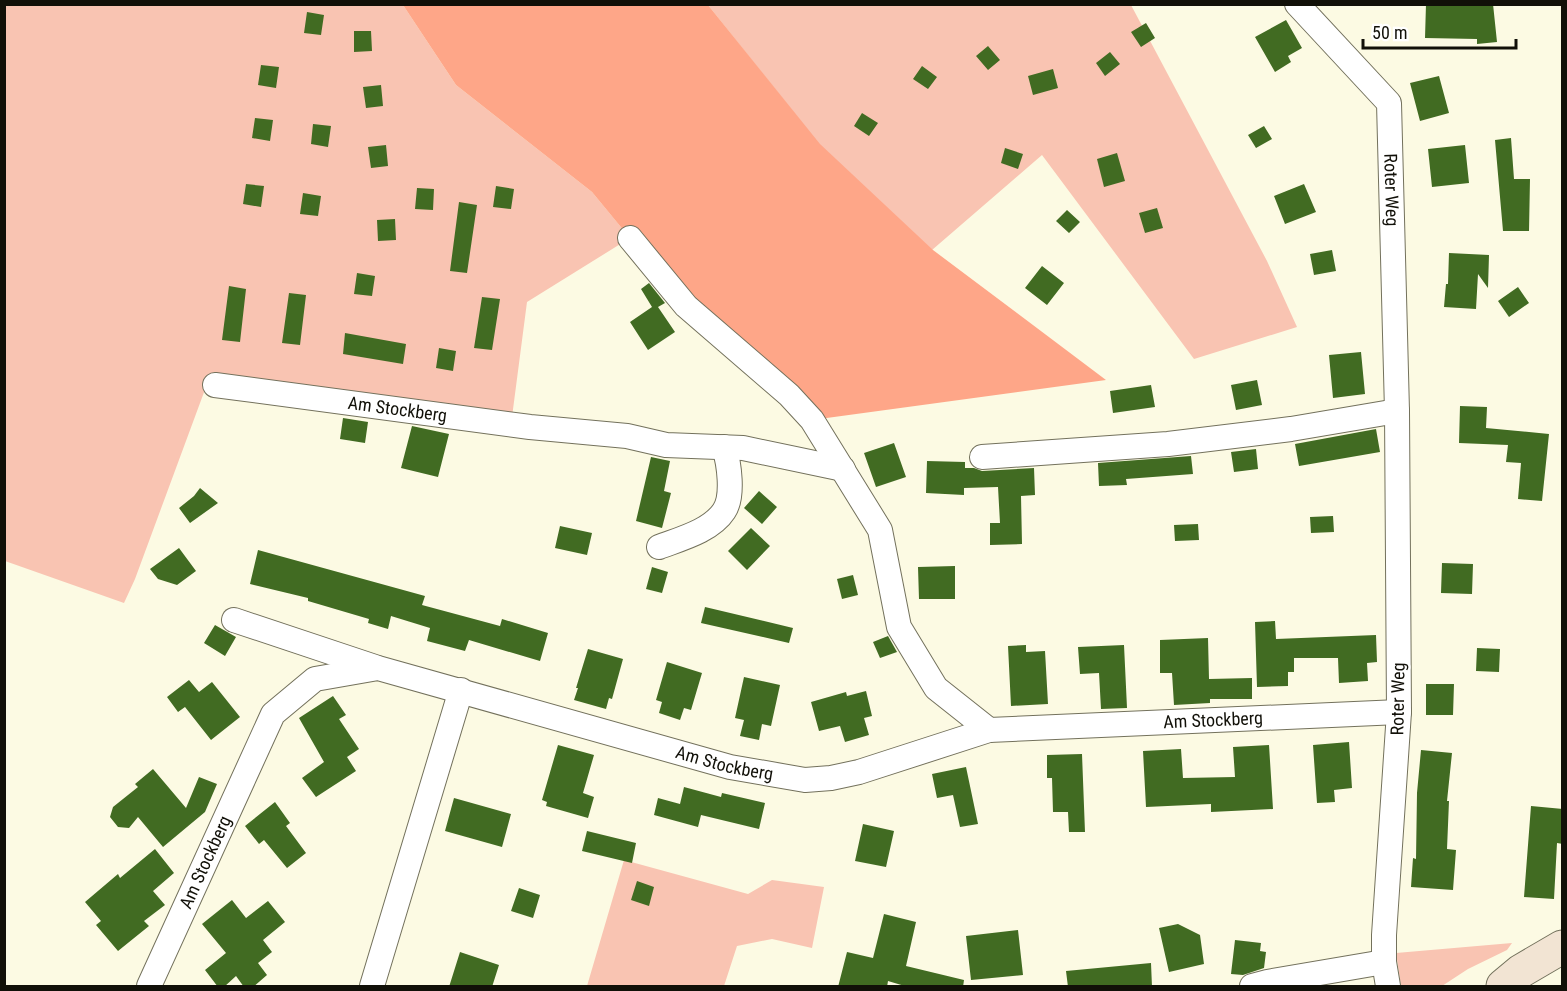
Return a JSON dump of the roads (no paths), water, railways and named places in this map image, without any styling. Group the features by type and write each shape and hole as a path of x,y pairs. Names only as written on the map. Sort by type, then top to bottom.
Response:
{"main road":[{"path":"1503,987 1521,971 1563,947"}],"street":[{"name":"Roter Weg","path":"1297,4 1389,103 1397,411 1399,712 1384,935 1384,963 1388,987"},
{"path":"630,238 686,306 789,395 812,420 880,530 899,627 936,688 989,730"},
{"name":"Am Stockberg","path":"215,385 530,427 627,436 666,445 743,448 843,469"},
{"path":"982,458 1168,444 1292,429 1397,411"},
{"path":"659,547 686,537 713,523 725,510 730,486 728,460 723,447"},
{"name":"Am Stockberg","path":"234,620 378,668 730,767 806,780 859,772 989,730 1399,712"},
{"name":"Am Stockberg","path":"149,987 273,714 315,679 378,668"},
{"path":"372,987 461,690"},
{"path":"1252,987 1267,982 1384,963"}]}
